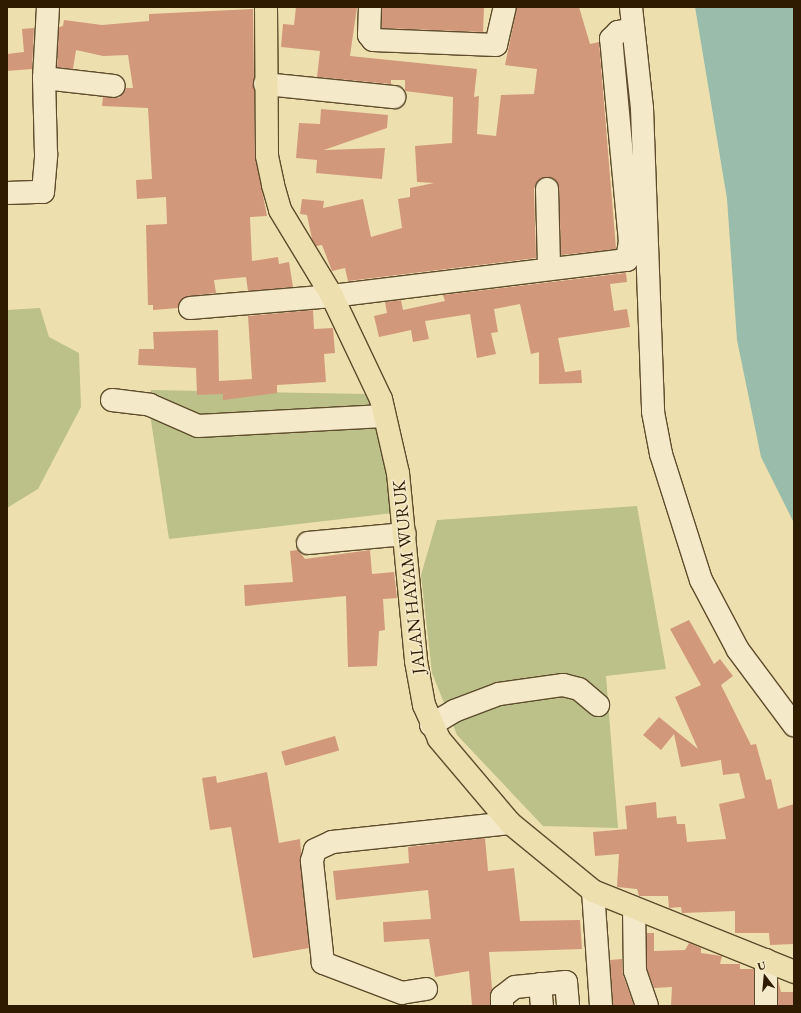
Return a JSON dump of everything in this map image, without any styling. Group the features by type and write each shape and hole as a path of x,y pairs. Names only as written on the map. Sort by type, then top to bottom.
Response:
{"main road":[{"name":"JALAN HAYAM WURUK","path":"266,7 265,84 267,156 280,210 332,296 374,378 398,473 416,661 432,725 460,768 510,823 593,891 794,972"}],"street":[{"path":"7,192 43,192 46,154 44,78 48,7"},
{"path":"370,7 369,35 373,40 496,45 505,7"},
{"path":"631,7 642,108 653,412 661,454 701,580 738,650 794,725"},
{"path":"190,308 332,296 549,268 622,262 628,258 630,242 611,39 618,32 633,29"},
{"path":"44,78 114,86"},
{"path":"265,84 394,97"},
{"path":"547,190 549,268"},
{"path":"112,400 150,405 198,426 384,416"},
{"path":"308,543 405,534"},
{"path":"432,725 454,711 499,694 563,685 579,689 598,705"},
{"path":"426,989 402,993 323,962 312,861 315,850 332,842 510,823"},
{"path":"593,891 601,1006"},
{"path":"634,908 635,971 647,1006"},
{"path":"766,960 766,1006"},
{"path":"502,1006 502,997 507,991 540,984 599,977"},
{"path":"566,982 568,1006"},
{"path":"540,984 542,1006"}],"green space":[{"path":"40,308 49,337 79,353 81,407 38,489 7,508 7,310"},
{"path":"151,390 368,394 385,435 393,513 169,539 150,414"},
{"path":"637,506 666,669 606,676 618,828 543,826 457,735 432,673 421,575 437,520"}],"shaded area":[{"path":"695,7 794,7 794,523 761,457 737,340 727,199"}],"building":[{"path":"296,7 357,7 350,56 477,69 474,97 479,96 477,134 496,136 501,95 534,94 537,69 505,65 517,7 579,7 590,44 599,42 616,249 561,255 559,188 553,178 546,177 536,183 534,189 536,258 348,281 345,268 332,271 322,245 316,246 312,239 307,215 300,214 302,199 324,201 323,208 363,199 371,237 402,228 398,199 410,197 410,188 434,183 417,182 415,146 452,143 453,97 405,91 405,80 391,80 391,84 317,77 320,51 281,47 283,24 294,25"},
{"path":"382,7 484,7 483,32 382,28"},
{"path":"253,9 255,156 267,216 250,217 252,261 278,257 279,264 289,262 293,287 248,291 246,277 214,280 216,293 183,298 178,308 153,310 153,305 148,305 146,225 167,224 166,197 137,199 136,180 152,179 148,108 102,106 103,97 119,98 126,88 133,88 128,55 103,56 76,50 73,69 57,67 59,27 63,26 64,20 102,25 149,21 149,14"},
{"path":"34,28 32,69 7,71 7,54 24,52 22,29"},
{"path":"321,109 388,115 387,128 324,150 385,148 382,179 316,173 317,160 296,158 299,123 320,124"},
{"path":"626,273 627,282 610,284 614,311 627,309 630,327 558,338 565,372 581,370 582,383 539,384 539,352 531,354 520,304 494,309 498,332 491,333 496,354 477,358 470,314 425,321 429,339 413,342 411,330 379,337 374,316 387,313 385,302 401,300 403,310 445,301 443,295"},
{"path":"313,310 314,329 333,328 335,353 324,354 326,382 277,385 277,393 223,400 223,394 197,395 196,368 138,365 139,349 154,349 153,332 218,330 219,381 252,379 248,316"},
{"path":"298,550 305,559 370,550 372,574 394,572 397,598 383,599 385,630 379,631 377,666 348,667 346,596 245,606 244,585 293,582 290,551"},
{"path":"689,620 714,664 720,659 733,676 721,685 751,745 756,744 766,780 771,779 778,809 794,804 794,944 770,945 769,933 735,933 735,911 682,913 681,907 669,908 668,896 639,896 637,889 617,887 619,854 595,856 593,832 627,829 625,806 656,802 657,818 676,816 677,824 685,824 687,842 726,839 719,804 745,798 739,773 723,775 721,760 681,767 674,734 661,750 643,735 659,717 698,749 675,697 701,685 670,629"},
{"path":"335,736 339,750 285,766 281,751"},
{"path":"267,772 279,843 300,839 309,948 253,958 231,827 210,830 202,778 216,776 217,783"},
{"path":"485,838 488,871 514,868 520,921 580,920 582,949 489,952 492,989 490,1006 472,1006 469,971 435,977 429,939 384,942 383,922 431,919 428,890 336,900 333,871 409,863 408,847"},
{"path":"647,933 654,933 654,951 685,950 689,943 701,948 701,953 722,956 720,964 740,964 740,969 754,969 754,1006 671,1006 672,987 654,988 647,969"},
{"path":"622,959 623,975 634,1006 613,1006 610,960"},
{"path":"778,979 781,992 794,992 794,1006 778,1006"}]}
